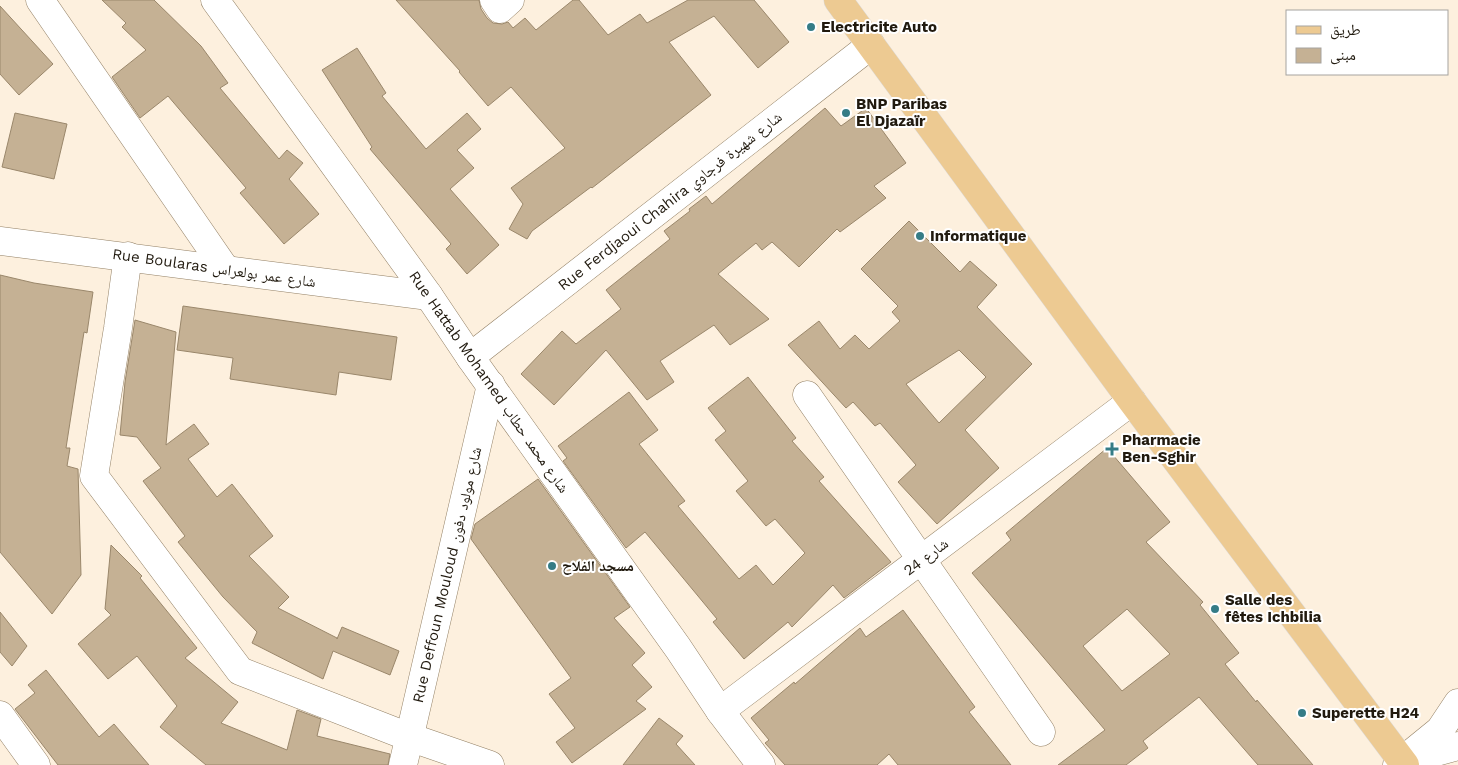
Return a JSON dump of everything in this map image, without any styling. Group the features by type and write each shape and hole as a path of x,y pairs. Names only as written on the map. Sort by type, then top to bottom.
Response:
{"main road":[{"path":"838,0 1132,401 1402,764"}],"street":[{"path":"40,0 226,270"},
{"name":"Rue Hattab Mohamed شارع محمد حطاب","path":"215,0 428,296 678,648 720,711 761,765"},
{"path":"494,0 500,8 510,0"},
{"name":"Rue Ferdjaoui Chahira شارع شهيرة فرجاوي","path":"470,357 871,45"},
{"name":"Rue Boularas شارع عمر بولعراس","path":"0,241 428,296"},
{"path":"128,256 94,476 240,671 409,737 490,765"},
{"name":"Rue Deffoun Mouloud شارع مولود دفون","path":"403,765 491,385"},
{"path":"807,395 1041,732"},
{"name":"شارع 24","path":"720,711 922,561 1132,401"},
{"path":"1402,764 1440,730 1458,703"},
{"path":"0,715 10,749 36,765"},
{"path":"1402,764 1458,746"}],"building":[{"path":"102,0 154,0 201,46 228,83 220,88 279,159 287,150 303,163 289,179 319,214 284,244 240,193 246,188 168,96 140,118 112,77 146,50 122,27 126,23"},
{"path":"396,0 479,0 481,9 493,23 502,24 508,22 513,28 525,18 536,30 573,0 579,0 608,35 640,14 647,23 688,0 754,0 789,42 758,68 714,16 669,42 711,95 592,188 532,231 527,239 509,229 523,204 511,188 565,148 511,87 488,106 460,71"},
{"path":"0,6 53,64 19,95 0,74"},
{"path":"357,48 386,93 382,96 426,149 467,113 481,129 457,150 474,168 450,189 499,245 467,274 446,249 451,244 370,149 372,147 322,70"},
{"path":"825,108 841,126 866,108 906,163 874,186 886,198 840,232 837,229 799,267 772,242 762,250 756,243 718,274 769,319 730,345 714,325 660,361 674,382 647,400 606,350 554,405 521,374 562,331 576,344 621,309 606,290 670,239 664,231 706,196 712,204"},
{"path":"15,113 67,124 54,179 2,167"},
{"path":"909,221 960,272 970,261 997,285 977,307 1032,364 965,430 999,468 937,524 898,482 916,465 880,423 875,426 853,402 846,408 788,345 819,321 840,349 855,335 869,349 900,321 892,312 898,306 861,269","holes":["959,350 986,377 939,423 906,384"]},
{"path":"0,275 34,283 93,292 87,333 84,332 66,448 70,448 67,466 78,469 81,575 52,614 0,552"},
{"path":"183,306 397,337 391,380 339,372 336,395 230,379 233,358 177,350"},
{"path":"135,320 176,332 166,445 194,424 209,444 188,459 217,497 232,484 273,536 249,556 289,597 278,608 337,639 342,627 399,651 390,675 333,651 323,679 252,643 257,632 223,597 178,542 185,536 143,481 161,468 137,437 120,435 125,382"},
{"path":"748,377 796,438 792,441 824,477 819,481 891,562 844,598 833,585 792,627 788,622 744,659 713,622 717,619 645,532 626,548 563,461 567,458 558,446 629,392 658,430 639,444 685,501 678,506 739,579 756,565 773,585 805,553 775,519 766,526 736,491 748,481 715,440 726,431 708,408"},
{"path":"1107,448 1170,522 1146,542 1203,602 1200,605 1239,653 1225,664 1256,702 1257,700 1313,765 1258,765 1199,697 1143,741 1148,748 1126,765 1058,765 1105,730 972,573 1011,540 1006,533","holes":["1127,609 1170,654 1122,691 1083,646"]},
{"name":"مسجد الفلاح","path":"538,479 630,607 614,618 645,653 632,665 652,687 636,701 646,709 572,763 556,742 575,728 549,694 571,678 471,539 475,524"},
{"path":"111,545 142,576 140,578 197,648 185,658 238,702 221,723 287,750 297,710 321,719 317,736 390,754 388,765 206,765 160,727 177,706 137,656 108,679 78,644 111,615 105,609"},
{"path":"903,610 975,707 969,712 1011,765 898,765 889,754 877,765 785,765 765,743 769,740 751,718 794,682 795,684 860,628 866,637"},
{"path":"0,612 27,646 12,666 0,652"},
{"path":"46,670 99,737 114,724 149,765 58,765 15,709 35,693 28,685"},
{"path":"659,718 683,736 676,744 695,765 623,765"}],"place":[{"name":"Electricite Auto","path":"811,27"},
{"name":"BNP Paribas El Djazaïr","path":"846,113"},
{"name":"Informatique","path":"920,236"},
{"name":"Pharmacie Ben-Sghir","path":"1112,449"},
{"name":"مسجد الفلاح","path":"552,566"},
{"name":"Salle des fêtes Ichbilia","path":"1215,609"},
{"name":"Superette H24","path":"1302,713"}]}
